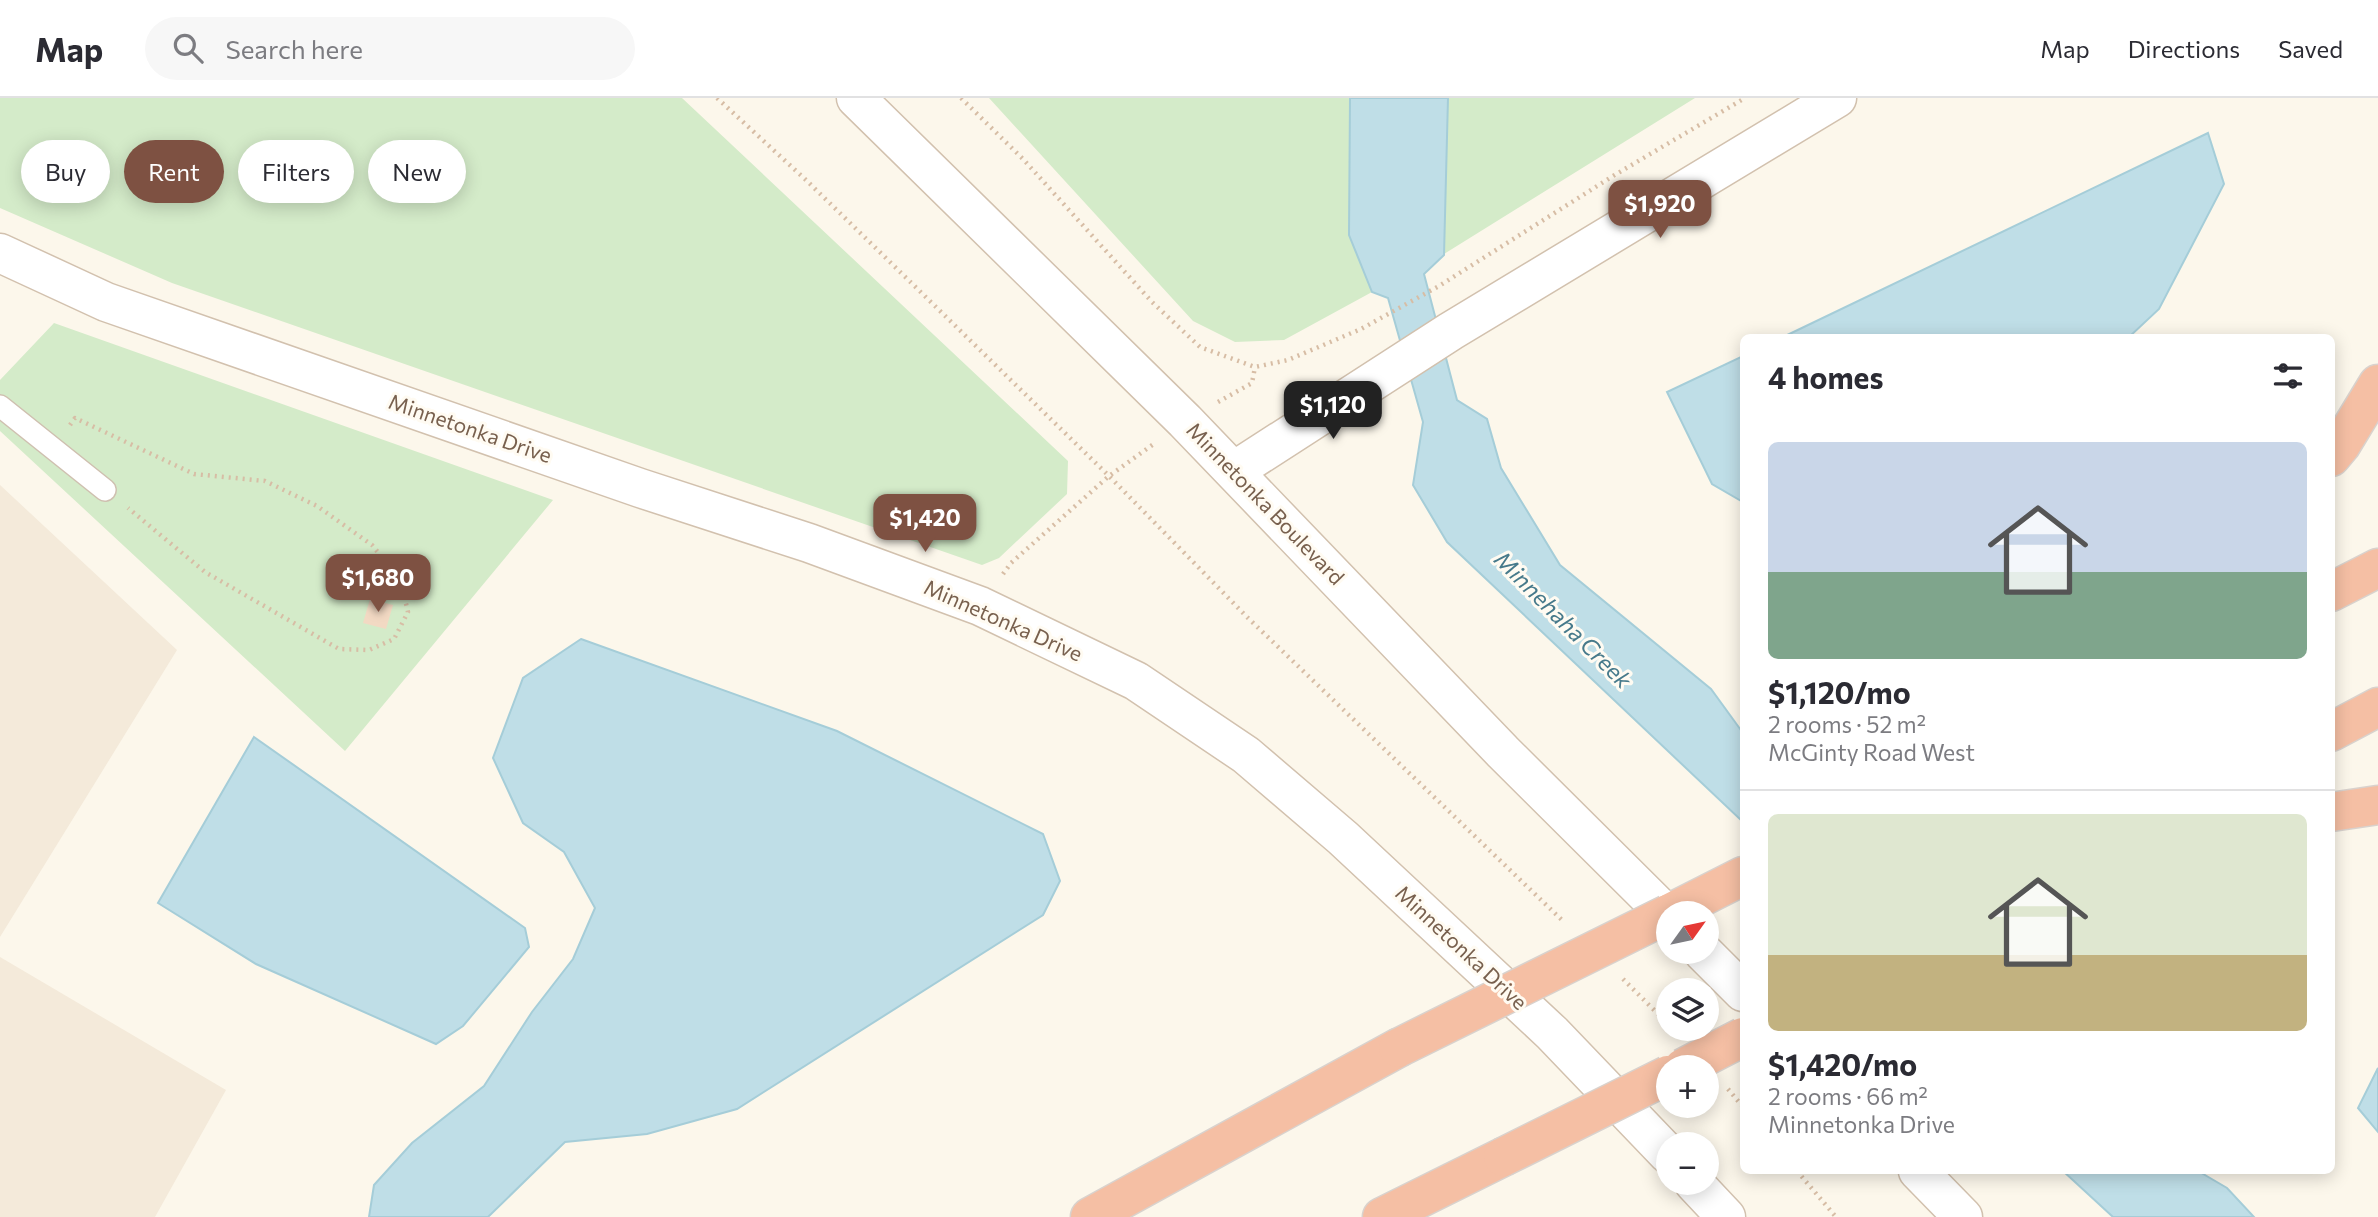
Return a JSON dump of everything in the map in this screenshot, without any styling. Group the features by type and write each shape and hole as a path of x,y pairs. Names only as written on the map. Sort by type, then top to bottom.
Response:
{"highway":[{"path":"2335,452 2378,384"},
{"path":"2335,590 2378,568"},
{"path":"2335,730 2378,707"},
{"path":"2335,811 2378,805"},
{"path":"1695,901 1740,878"},
{"path":"1090,1217 1398,1048 1656,921"},
{"path":"1708,1055 1740,1039"},
{"path":"1382,1217 1656,1081"}],"main road":[{"name":"Minnetonka Boulevard","path":"856,98 1234,471 1503,752 1656,903"},
{"path":"1234,471 1451,331 1838,98"},
{"name":"Minnetonka Drive","path":"0,253 106,302 640,488 809,543 980,606 1136,681 1246,755 1343,838 1552,1033 1656,1141"},
{"path":"1715,964 1740,989"},
{"path":"1921,1174 1963,1217"},
{"path":"1705,1195 1726,1217"}],"lane":[{"path":"0,406 105,490"}],"path":[{"path":"717,98 806,180 1109,476 1247,617 1567,925"},
{"path":"961,98 1023,159 1152,302 1200,347 1255,367 1288,360 1372,323 1438,286 1613,176 1745,98"},
{"path":"54,449 75,418 194,474 265,481 317,506 372,545 400,579 408,612 394,639 369,650 339,649 205,572 105,490"},
{"path":"980,606 1011,564 1109,476"},
{"path":"1616,973 1656,1012"},
{"path":"1800,1174 1836,1217"}],"shaded area":[{"path":"0,485 177,650 0,937"},
{"path":"0,957 226,1090 155,1217 0,1217"}],"green space":[{"path":"0,98 682,98 1068,461 1067,494 999,558 982,565 172,283 0,208"},
{"path":"989,98 1350,98 1349,235 1372,292 1284,340 1235,342 1193,321"},
{"path":"1448,98 1695,98 1444,254"},
{"path":"54,323 553,500 345,751 0,431 0,380"}],"water":[{"name":"Minnehaha Creek","path":"1350,98 1448,98 1444,255 1424,274 1457,400 1487,419 1501,468 1560,565 1711,689 1740,729 1740,819 1447,542 1413,485 1423,422 1388,298 1372,292 1349,235"},
{"path":"2208,133 2224,184 2159,309 2132,334 1789,334"},
{"path":"1740,357 1740,500 1712,484 1667,392"},
{"path":"581,639 837,731 1043,834 1060,881 1043,915 737,1109 647,1134 565,1142 488,1217 369,1217 374,1185 412,1143 484,1086 532,1012 573,959 595,908 564,852 523,823 493,758 523,678"},
{"path":"254,737 525,928 529,947 463,1026 436,1044 256,964 158,903"},
{"path":"2378,1068 2378,1132 2358,1108"},
{"path":"2066,1174 2203,1174 2227,1188 2254,1217 2113,1217"}],"building":[{"path":"370,599 393,605 386,629 363,623"}]}
